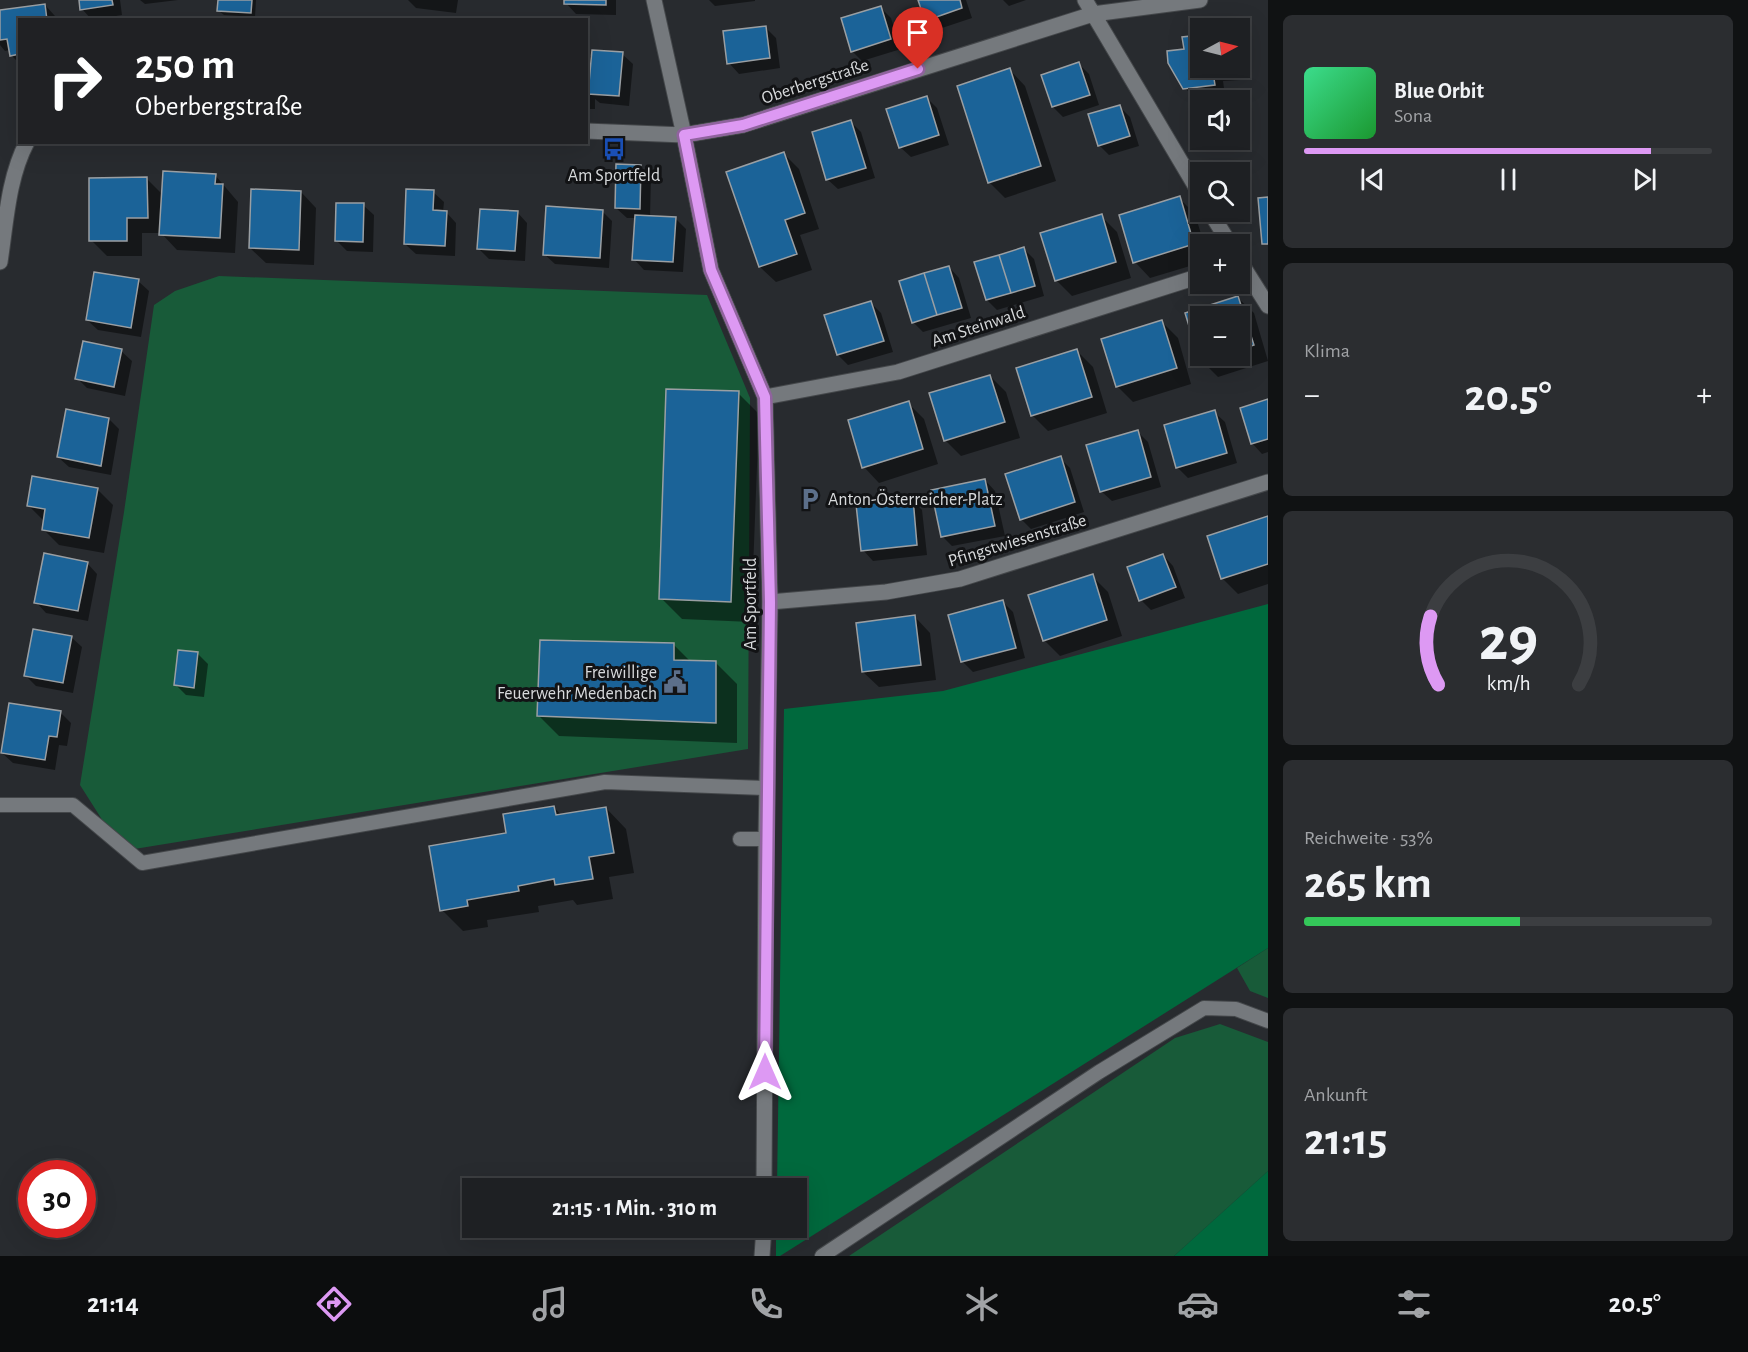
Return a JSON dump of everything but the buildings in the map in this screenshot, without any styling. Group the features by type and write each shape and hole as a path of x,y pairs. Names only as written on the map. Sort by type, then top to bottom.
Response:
{"street":[{"name":"Am Sportfeld","path":"654,0 711,270 765,397 770,602 764,1178"},
{"path":"1085,0 1190,177"},
{"name":"Oberbergstraße","path":"588,131 684,135 743,125 1093,14 1200,0"},
{"path":"0,262 15,172 26,144"},
{"path":"1250,278 1267,304"},
{"name":"Am Steinwald","path":"765,397 898,372 1190,279"},
{"name":"Pfingstwiesenstraße","path":"770,602 886,592 960,579 1268,482"},
{"path":"762,1256 763,1238"}],"lane":[{"path":"0,805 73,805 142,863 605,782 767,788"},
{"path":"740,840 766,839"},
{"path":"822,1256 1099,1072 1204,1008 1236,1008 1268,1021"}],"green space":[{"path":"219,276 707,295 750,398 748,749 122,851 80,785 124,512 154,305 175,291"},
{"path":"1268,604 1268,948 780,1256 776,1256 776,1238 807,1238 807,1178 777,1178 784,709 943,691"},
{"path":"1268,948 1268,998 1250,991 1237,968"},
{"path":"1220,1024 1268,1042 1268,1171 1174,1256 849,1256 1175,1038"},
{"path":"1268,1171 1268,1256 1174,1256"}],"place":[{"name":"Am Sportfeld","path":"614,149"},
{"name":"Anton-Österreicher-Platz","path":"810,499"},
{"name":"Freiwillige Feuerwehr Medenbach","path":"675,682"}],"route":[{"path":"765,1072 770,602 765,397 711,270 684,135 743,125 918,69"}]}
